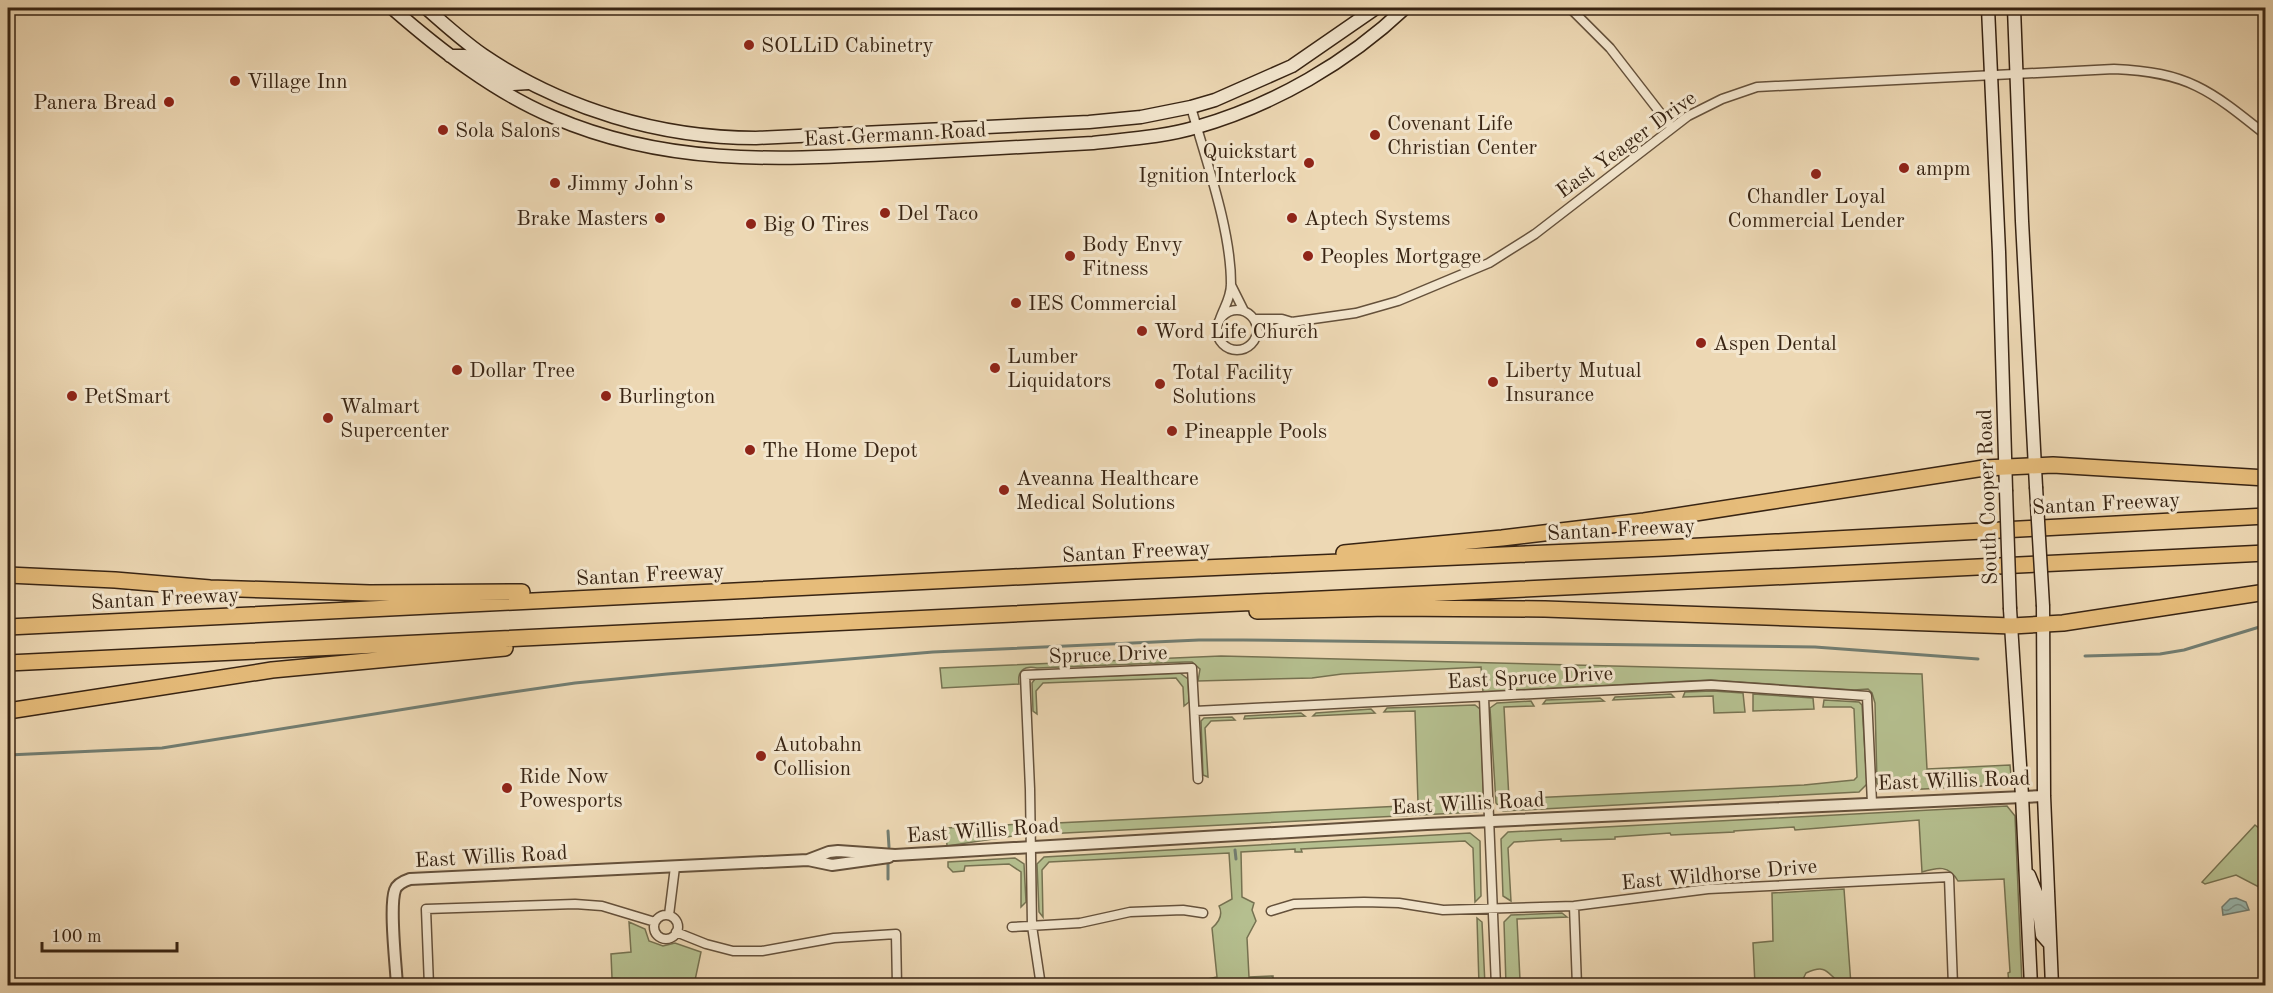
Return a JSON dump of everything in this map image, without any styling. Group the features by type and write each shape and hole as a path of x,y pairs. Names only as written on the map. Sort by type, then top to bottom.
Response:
{"highway":[{"path":"1295,565 1341,554 1644,521 1984,468 2053,465 2265,478"},
{"name":"Santan Freeway","path":"8,627 2265,516"},
{"path":"8,663 1186,603 2265,553"},
{"path":"8,575 114,580 210,588 370,593 532,592 662,586 702,593"},
{"path":"1186,603 1231,611 1388,608 1545,609 2012,626 2063,623 2265,592"},
{"path":"8,711 272,670 537,645 594,634"}],"main road":[{"name":"East Germann Road","path":"392,8 450,56 525,104 582,129 656,149 708,156 797,159 1093,143 1197,128 1266,100 1307,80 1354,52 1405,8"},
{"name":"East Germann Road","path":"426,8 482,54 530,83 589,109 626,121 717,138 789,137 1089,122 1141,117 1215,100 1292,66 1376,8"},
{"name":"South Cooper Road","path":"1988,8 2004,75 2022,221 2044,624 2044,796 2052,986"},
{"name":"South Cooper Road","path":"2014,8 2004,75 2005,467 2010,609 2031,986"},
{"path":"450,56 465,56 513,84 530,83"},
{"path":"2025,862 2037,895 2042,935 2050,944"}],"street":[{"path":"1570,8 1610,48 1672,128"},
{"name":"East Yeager Drive","path":"1256,338 1292,322 1356,313 1398,301 1489,263 1535,234 1688,116 1707,106 1757,87 2114,69 2163,74 2204,88 2265,135"},
{"path":"1191,107 1224,230 1231,285 1244,311 1254,319 1257,328 1256,338 1241,349 1228,348 1219,339 1217,332 1231,285"},
{"path":"1220,319 1230,311 1244,311"},
{"name":"East Yeager Drive","path":"1254,319 1282,319 1292,322"},
{"name":"Spruce Drive","path":"1030,846 1025,675 1192,668 1195,711"},
{"name":"East Spruce Drive","path":"1195,711 1711,685 1867,696 1872,803"},
{"path":"1484,698 1496,986"},
{"path":"1195,711 1198,779"},
{"name":"East Willis Road","path":"397,986 393,902 395,888 410,879 808,860 832,865 879,860 895,855 1030,846 1490,821 2044,796"},
{"path":"1030,846 1032,926 1041,986"},
{"path":"669,915 675,867"},
{"name":"East Wildhorse Drive","path":"1271,911 1294,904 1364,902 1399,903 1443,910 1493,910 1574,906 1708,889 1949,878 1953,986"},
{"path":"429,986 426,909 575,904 602,906 655,922"},
{"path":"1574,906 1577,986"},
{"path":"1012,927 1080,923 1130,912 1183,910 1203,913"},
{"path":"669,915 661,916 655,922 654,929 661,937 668,938 676,932"},
{"path":"669,915 676,922 676,932"},
{"path":"676,932 706,944 733,951 762,951 834,938 896,934 897,986"}],"green space":[{"path":"1221,656 1922,674 1927,769 2010,765 2011,776 2003,785 1884,791 1877,783 1875,703 1868,689 1710,680 1483,692 1481,667 1342,674 1312,678 1198,681 1200,669 1192,662 1028,667 1020,672 1019,684 942,688 940,668"},
{"path":"1180,673 1188,679 1189,702 1184,706 1183,687 1176,678 1043,683 1036,691 1037,714 1033,711 1032,683 1035,679"},
{"path":"1685,692 1743,693 1745,712 1714,713 1713,696 1683,697"},
{"path":"1671,694 1674,697 1613,700 1615,697"},
{"path":"1753,694 1813,698 1814,709 1753,711"},
{"path":"1600,698 1604,701 1543,704 1546,700"},
{"path":"1824,700 1859,702 1862,705 1867,784 1859,792 1503,811 1496,803 1490,708 1497,703 1531,701 1534,706 1504,707 1509,799 1804,785 1854,780 1857,777 1854,709 1851,707 1823,707"},
{"path":"1475,705 1480,709 1484,804 1478,812 1045,834 1038,830 1036,824 1402,806 1418,803 1415,711 1384,712 1387,708"},
{"path":"1371,709 1375,713 1313,716 1316,713"},
{"path":"1301,713 1305,716 1244,719 1245,716"},
{"path":"1232,717 1235,720 1211,721 1205,728 1208,777 1203,775 1201,721 1204,718"},
{"path":"2007,806 2015,816 2022,985 2009,985 2004,879 1958,881 1951,872 1943,869 1922,872 1919,820 1795,830 1794,827 1734,832 1671,835 1670,833 1615,837 1615,839 1514,842 1508,848 1511,901 1503,896 1501,839 1508,832"},
{"path":"1025,824 1019,835 947,846 946,828"},
{"path":"2255,825 2265,833 2265,896 2261,888 2236,875 2205,884 2202,882"},
{"path":"1470,833 1480,841 1481,896 1475,902 1473,848 1465,841 1301,849 1302,852 1295,852 1295,849 1241,852 1242,897 1254,903 1252,910 1256,921 1247,938 1249,977 1273,976 1273,985 1192,985 1192,982 1217,977 1212,928 1220,918 1219,906 1232,899 1229,853 1049,862 1042,870 1043,917 1039,912 1037,864 1044,857"},
{"path":"1015,858 1024,864 1026,902 1021,907 1021,872 1009,864 965,866 964,871 953,872 948,867 948,862"},
{"path":"1844,889 1851,985 1842,985 1827,971 1819,969 1806,973 1800,985 1755,985 1753,943 1773,941 1772,893"},
{"path":"1562,913 1567,917 1517,919 1522,985 1506,985 1504,922 1511,915"},
{"path":"1477,918 1482,922 1485,985 1479,985"},
{"path":"629,922 645,929 649,941 663,946 675,943 701,952 694,985 636,985 625,979 612,978 611,954 631,952"}],"water":[{"path":"2236,898 2246,902 2249,910 2223,915 2222,907 2230,899"}],"waterway":[{"path":"2085,656 2160,654 2184,650 2266,625"},
{"path":"8,755 162,748 575,683 933,652 1243,640 1815,647 1978,659"},
{"path":"888,831 889,847"},
{"path":"1235,850 1236,859"},
{"path":"888,864 888,879"}],"place":[{"name":"SOLLiD Cabinetry","path":"749,45"},
{"name":"Village Inn","path":"235,81"},
{"name":"Panera Bread","path":"169,102"},
{"name":"Sola Salons","path":"443,130"},
{"name":"Covenant Life Christian Center","path":"1375,135"},
{"name":"Quickstart Ignition Interlock","path":"1309,163"},
{"name":"ampm","path":"1904,168"},
{"name":"Chandler Loyal Commercial Lender","path":"1816,174"},
{"name":"Jimmy John's","path":"555,183"},
{"name":"Del Taco","path":"885,213"},
{"name":"Brake Masters","path":"660,218"},
{"name":"Aptech Systems","path":"1292,218"},
{"name":"Big O Tires","path":"751,224"},
{"name":"Body Envy Fitness","path":"1070,256"},
{"name":"Peoples Mortgage","path":"1308,256"},
{"name":"IES Commercial","path":"1016,303"},
{"name":"Word Life Church","path":"1142,331"},
{"name":"Aspen Dental","path":"1701,343"},
{"name":"Lumber Liquidators","path":"995,368"},
{"name":"Dollar Tree","path":"457,370"},
{"name":"Liberty Mutual Insurance","path":"1493,382"},
{"name":"Total Facility Solutions","path":"1160,384"},
{"name":"PetSmart","path":"72,396"},
{"name":"Burlington","path":"606,396"},
{"name":"Walmart Supercenter","path":"328,418"},
{"name":"Pineapple Pools","path":"1172,431"},
{"name":"The Home Depot","path":"750,450"},
{"name":"Aveanna Healthcare Medical Solutions","path":"1004,490"},
{"name":"Autobahn Collision","path":"761,756"},
{"name":"Ride Now Powesports","path":"507,788"}]}
